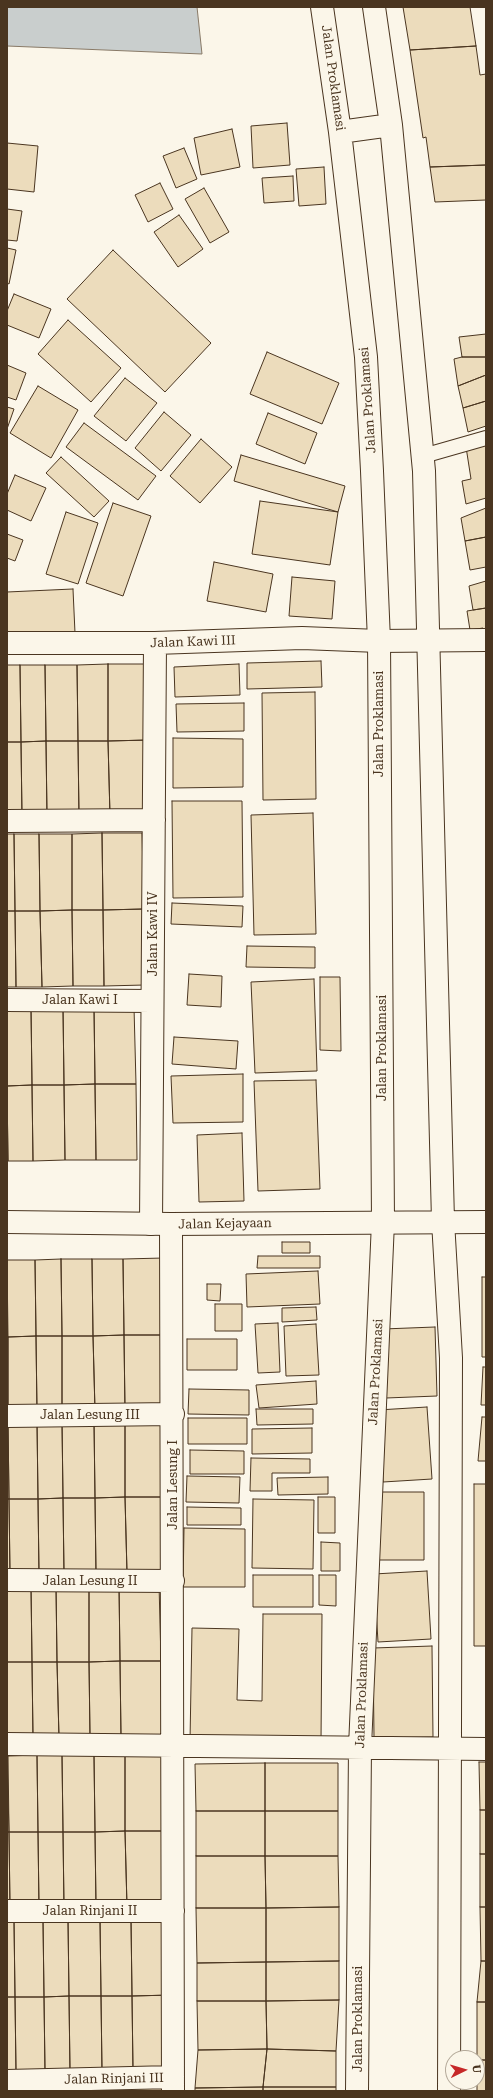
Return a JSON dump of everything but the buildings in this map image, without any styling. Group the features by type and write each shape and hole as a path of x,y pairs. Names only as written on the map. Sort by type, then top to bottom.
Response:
{"street":[{"name":"Jalan Proklamasi","path":"322,7 340,132 366,357 379,641 383,1222 360,1747 357,2091"},
{"path":"374,7 391,125 423,456 430,642 443,1221 451,1358 449,2091"},
{"path":"340,132 391,125"},
{"name":"Jalan Kawi III","path":"7,644 155,643 302,638 430,642 486,640"},
{"name":"Jalan Kawi IV","path":"155,643 152,1001 161,1224"},
{"path":"7,821 154,820"},
{"name":"Jalan Kawi I","path":"7,1000 152,1001"},
{"name":"Jalan Kejayaan","path":"7,1222 161,1224 443,1221 486,1222"},
{"name":"Jalan Lesung I","path":"161,1224 173,1414 173,2084"},
{"name":"Jalan Lesung III","path":"7,1416 173,1414"},
{"name":"Jalan Lesung II","path":"7,1580 173,1581"},
{"path":"7,1744 449,1747 486,1749"},
{"name":"Jalan Rinjani II","path":"7,1911 173,1911"},
{"name":"Jalan Rinjani III","path":"7,2081 173,2084"}],"lane":[{"path":"423,456 486,438"}],"shaded area":[{"path":"7,7 197,7 202,54 7,46"}]}
